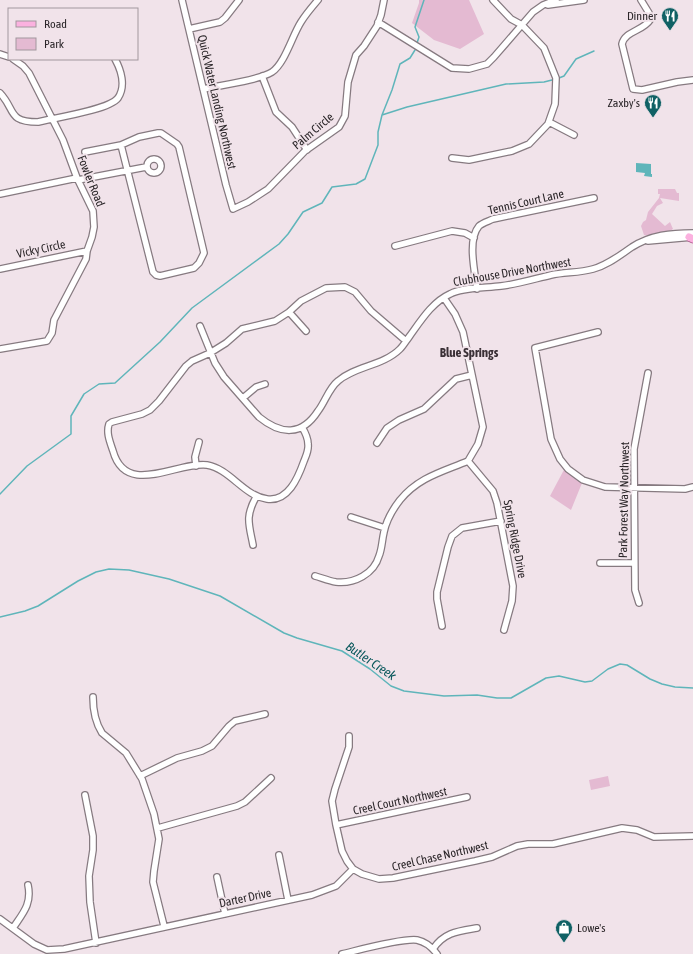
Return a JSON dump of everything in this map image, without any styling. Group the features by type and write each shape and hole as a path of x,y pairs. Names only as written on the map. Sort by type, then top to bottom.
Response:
{"street":[{"name":"Quick Water Landing Northwest","path":"182,0 233,209"},
{"path":"189,29 220,22 239,0"},
{"path":"203,89 262,76 272,71 284,59 288,46 301,22 318,0"},
{"name":"Palm Circle","path":"233,209 248,202 268,189 307,150 339,127 342,123 345,116 348,82 356,56 364,46 378,22 384,0"},
{"path":"452,158 469,160 512,151 529,144 549,122 555,104 556,78 544,48 522,25 511,19 493,0"},
{"path":"378,22 452,68 460,69 477,67 487,64 494,58 533,12 556,0"},
{"path":"544,5 584,0"},
{"path":"641,0 649,13 650,20 646,25 625,37 622,44 633,89 642,90 677,82 692,81"},
{"name":"Fowler Road","path":"0,349 47,341 52,333 54,320 86,258 94,227 93,211 78,179 63,140 29,73 14,60"},
{"path":"0,93 12,113 18,119 26,122 38,122 52,118 69,116 107,105 118,98 121,89 122,77 119,65 116,60"},
{"path":"262,76 276,112 292,127 307,150"},
{"path":"549,122 574,135"},
{"path":"85,152 121,145 139,137 158,133 161,133 177,144 179,147 204,253 197,266 194,268 160,276 153,272 121,145"},
{"path":"0,194 146,167"},
{"name":"Tennis Court Lane","path":"474,238 474,234 480,225 493,219 594,198"},
{"path":"395,246 452,231 464,233 474,238 472,251 477,289"},
{"name":"Clubhouse Drive Northwest","path":"302,427 312,420 337,381 348,374 384,359 400,349 429,310 450,294 526,282 551,275 594,269 612,261 634,246 643,242 692,237"},
{"name":"Vicky Circle","path":"0,268 87,251"},
{"path":"200,326 210,353 224,377 260,417 272,427 286,431 302,427 307,437 308,446 302,467 293,486 284,495 268,499 256,497 222,472 208,466 196,466 150,475 134,474 123,467 114,456 108,436 108,427 112,422 142,414 150,410 159,401 186,366 192,361 210,353 226,343 242,329 275,321 289,312 300,301 326,288 346,287 355,292 371,311 406,341"},
{"path":"315,576 337,582 361,578 371,571 378,562 385,528 391,514 400,500 409,491 431,475 468,461 478,444 483,427 463,332 455,314 444,298"},
{"path":"289,312 306,331"},
{"path":"598,332 535,348 551,439 560,459 577,477 589,483 605,487 635,489 684,489 693,487"},
{"name":"Park Forest Way Northwest","path":"639,603 635,590 634,563 634,449 648,373"},
{"path":"377,443 387,428 399,420 424,409 456,380 472,375"},
{"path":"243,398 256,388 265,384"},
{"path":"196,466 195,457 199,442"},
{"name":"Spring Ridge Drive","path":"468,461 493,491 497,502 513,586 512,601 504,630"},
{"path":"684,489 693,492"},
{"path":"253,545 248,521 256,497"},
{"path":"351,517 385,528"},
{"path":"442,626 437,605 437,592 452,536 462,528 501,521"},
{"path":"600,563 634,563"},
{"path":"93,697 95,717 99,728 102,733 126,753 140,776 154,814 159,839 153,882 164,926"},
{"path":"140,776 178,758 212,746 235,721 265,714"},
{"path":"349,736 349,747 332,801 342,851 353,869"},
{"path":"158,828 237,806 244,802 271,778"},
{"path":"85,795 93,836 93,850 89,876 92,923 96,943"},
{"name":"Creel Court Northwest","path":"336,825 467,798"},
{"name":"Creel Chase Northwest","path":"353,869 362,874 379,879 393,878 475,861 517,846 528,844 553,844 622,828 637,830 654,837 666,838 693,836"},
{"path":"279,855 288,900"},
{"name":"Darter Drive","path":"0,919 34,944 47,950 64,949 312,895 336,886 353,869"},
{"path":"217,877 224,914"},
{"path":"13,928 28,904 30,894 28,885"},
{"path":"433,949 437,942 454,931 477,928"},
{"path":"342,954 403,941 416,940 426,943 437,954"}],"green space":[{"path":"419,0 469,0 484,34 460,49 434,40 412,23"},
{"path":"658,189 675,189 677,193 679,193 679,201 660,198 663,203 657,206 652,214 665,226 670,222 673,229 659,235 644,235 641,226 646,220 648,212 659,198 660,194 658,194"},
{"path":"566,466 582,483 571,510 550,496"},
{"path":"608,776 610,786 591,790 589,780"}],"water":[{"path":"636,163 651,164 652,177 644,176 645,173 636,172"}],"waterway":[{"path":"417,43 419,37 415,27 424,0"},
{"path":"0,494 27,466 71,434 71,416 84,394 99,384 115,383 160,342 192,308 279,244 303,212 322,203 332,187 356,184 365,179 378,145 378,132 382,115 400,64 410,58 415,50"},
{"path":"559,78 564,76 576,59 594,51"},
{"path":"382,115 407,107 506,84 544,82 552,80"},
{"name":"Butler Creek","path":"0,617 38,606 78,581 96,572 109,569 129,570 169,579 220,596 284,633 342,651 370,669 391,686 404,691 444,696 477,695 497,698 511,698 546,678 559,676 585,682 592,681 608,669 620,664 627,665 650,679 662,684 675,687 693,688"}],"place":[{"name":"Dinner","path":"670,31"},
{"name":"Zaxby's","path":"653,118"},
{"name":"Lowe's","path":"564,943"}],"district":[{"name":"Blue Springs","path":"469,352"}]}
